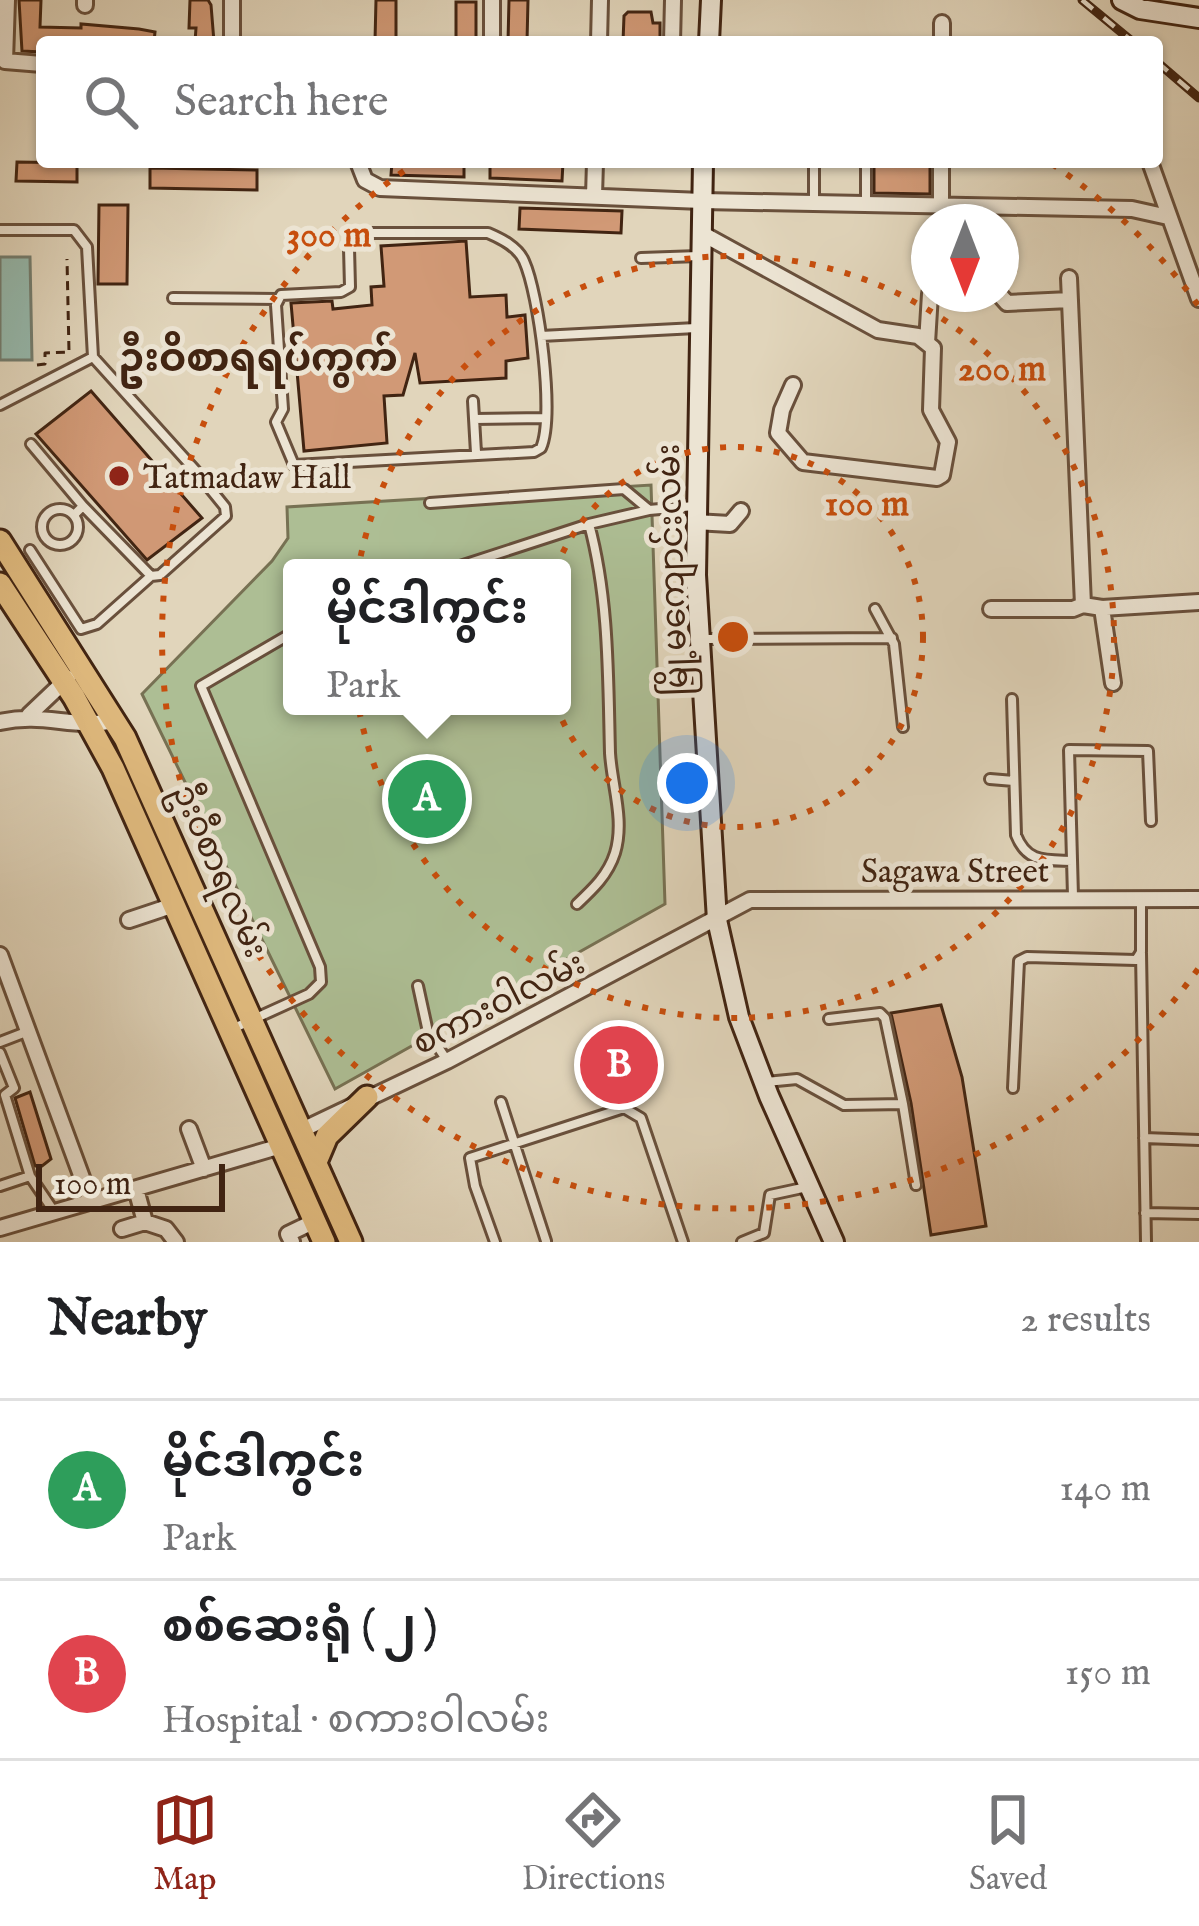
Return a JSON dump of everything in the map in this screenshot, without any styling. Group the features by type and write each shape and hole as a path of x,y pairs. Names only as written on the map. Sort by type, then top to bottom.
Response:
{"main road":[{"path":"709,36 711,0"},
{"path":"1134,3 1199,18"},
{"name":"မြို့မကျောင်းလမ်း","path":"704,168 695,514 717,920 740,1017 834,1242"},
{"name":"ဦးဝီစာရလမ်း","path":"10,552 115,721 174,905 320,1232"},
{"name":"ဦးဝီစာရလမ်း","path":"0,584 196,895 351,1242"},
{"path":"174,905 196,895"},
{"path":"316,1162 327,1136 367,1097"}],"street":[{"path":"7,0 5,61 36,64"},
{"path":"232,0 232,36"},
{"path":"492,0 492,36"},
{"path":"599,36 601,0"},
{"path":"672,36 673,0"},
{"path":"942,22 942,36"},
{"path":"360,168 364,179 380,188 911,205"},
{"path":"594,196 596,168"},
{"path":"941,168 941,204"},
{"path":"1152,168 1199,299"},
{"path":"1019,207 1132,209 1168,218"},
{"path":"701,232 878,329 918,336 933,349 931,410 948,442 940,477 803,462 778,433 794,385"},
{"path":"1070,278 1083,605"},
{"path":"1019,302 1070,300"},
{"path":"927,343 929,312"},
{"path":"695,514 730,524 741,511"},
{"path":"991,609 1073,610 1083,605 1199,602"},
{"path":"1102,608 1113,682"},
{"path":"29,716 83,668"},
{"path":"0,722 29,716 91,725 115,721"},
{"name":"Sagawa Street","path":"717,920 762,898 1199,898"},
{"path":"130,920 174,905"},
{"name":"စကားဝါလမ်း","path":"302,1130 447,1061 717,920"},
{"path":"0,955 91,1202"},
{"path":"188,1129 204,1169"},
{"path":"0,1228 281,1146"},
{"path":"136,1189 146,1222"},
{"path":"122,1229 146,1222 166,1229 176,1242"},
{"path":"292,1242 288,1234 320,1232"}],"lane":[{"path":"814,168 814,203"},
{"path":"866,168 866,204"},
{"path":"0,230 74,230 83,238 93,357 225,507 224,522 160,574 151,576 98,624 81,629 10,552 46,539 63,545 72,542 77,533 74,515 66,510 48,513 42,521 46,539"},
{"path":"173,298 278,299 281,295 341,292 350,287 349,248 360,233 488,233 508,242 524,259 542,336 544,440 534,452 294,465 276,422 283,409 278,299"},
{"path":"641,258 699,256"},
{"path":"542,336 698,328"},
{"path":"0,405 93,357"},
{"path":"473,401 476,452"},
{"path":"474,419 546,418"},
{"path":"31,444 151,576"},
{"path":"430,503 624,489 649,510"},
{"path":"74,515 83,506"},
{"path":"482,559 649,510 695,514"},
{"path":"577,904 601,881 615,854 619,827 598,559 589,524"},
{"path":"875,609 892,638 903,727"},
{"path":"230,1030 309,994 321,982 320,967 202,686 283,638"},
{"path":"701,638 892,638"},
{"path":"1012,699 1016,835 1022,851 1036,860 1072,861"},
{"path":"1072,896 1070,750 1148,752 1150,821"},
{"path":"991,779 1014,781"},
{"path":"1141,896 1145,1242"},
{"path":"1013,1088 1019,962 1027,957 1127,962 1136,960 1141,952"},
{"path":"418,986 428,1032 447,1061"},
{"path":"829,1019 880,1013 885,1018 916,1185"},
{"path":"0,1042 28,1031"},
{"path":"0,1053 14,1088 5,1095 30,1176 55,1213"},
{"path":"764,1082 797,1079 844,1106 903,1104"},
{"path":"501,1102 546,1241"},
{"path":"495,1242 470,1158 624,1108 637,1113 683,1242"},
{"path":"1144,1138 1199,1140"},
{"path":"0,1186 30,1176"},
{"path":"742,1242 764,1233 770,1195 808,1186"},
{"path":"1145,1214 1199,1214"}],"path":[{"path":"37,365 45,364 45,353 69,352 67,259"}],"green space":[{"path":"651,485 665,904 335,1089 142,694 272,561 288,538 287,507"}],"water":[{"path":"0,257 30,257 32,360 0,360"}],"building":[{"path":"19,0 41,0 40,27 81,28 81,24 155,32 155,36 36,36 36,52 22,51"},
{"path":"190,0 208,0 214,36 195,36 196,28 189,28"},
{"path":"376,0 396,0 396,36 375,36"},
{"path":"509,0 528,0 527,36 508,36"},
{"path":"456,2 476,2 476,36 456,36"},
{"path":"651,12 653,23 660,23 660,36 623,36 624,16"},
{"path":"17,162 36,162 36,168 77,168 77,182 16,181"},
{"path":"150,168 257,170 257,190 150,188"},
{"path":"392,168 464,168 464,177 391,175"},
{"path":"490,168 563,168 562,181 490,178"},
{"path":"874,168 930,168 930,194 874,193"},
{"path":"99,205 128,205 127,284 98,284"},
{"path":"520,208 622,211 621,233 519,229"},
{"path":"466,241 470,297 506,295 507,317 525,315 528,358 506,361 506,378 420,383 415,353 403,395 384,396 387,443 304,451 291,303 332,301 333,309 372,305 371,287 384,286 381,246"},
{"name":"Tatmadaw Hall","path":"91,391 202,518 147,560 36,434"},
{"path":"941,1005 962,1077 986,1226 931,1235 911,1103 891,1013"},
{"path":"30,1092 51,1159 42,1166 35,1166 15,1098"}],"railway":[{"path":"1082,0 1126,36"},
{"path":"1163,67 1199,98"}],"place":[{"name":"Tatmadaw Hall","path":"119,476"},
{"name":"မိုင်ဒါကွင်း","path":"427,799"},
{"name":"စစ်ဆေးရုံ ( ၂ )","path":"619,1065"}],"district":[{"name":"ဦးဝိစာရရပ်ကွက်","path":"258,357"}]}
